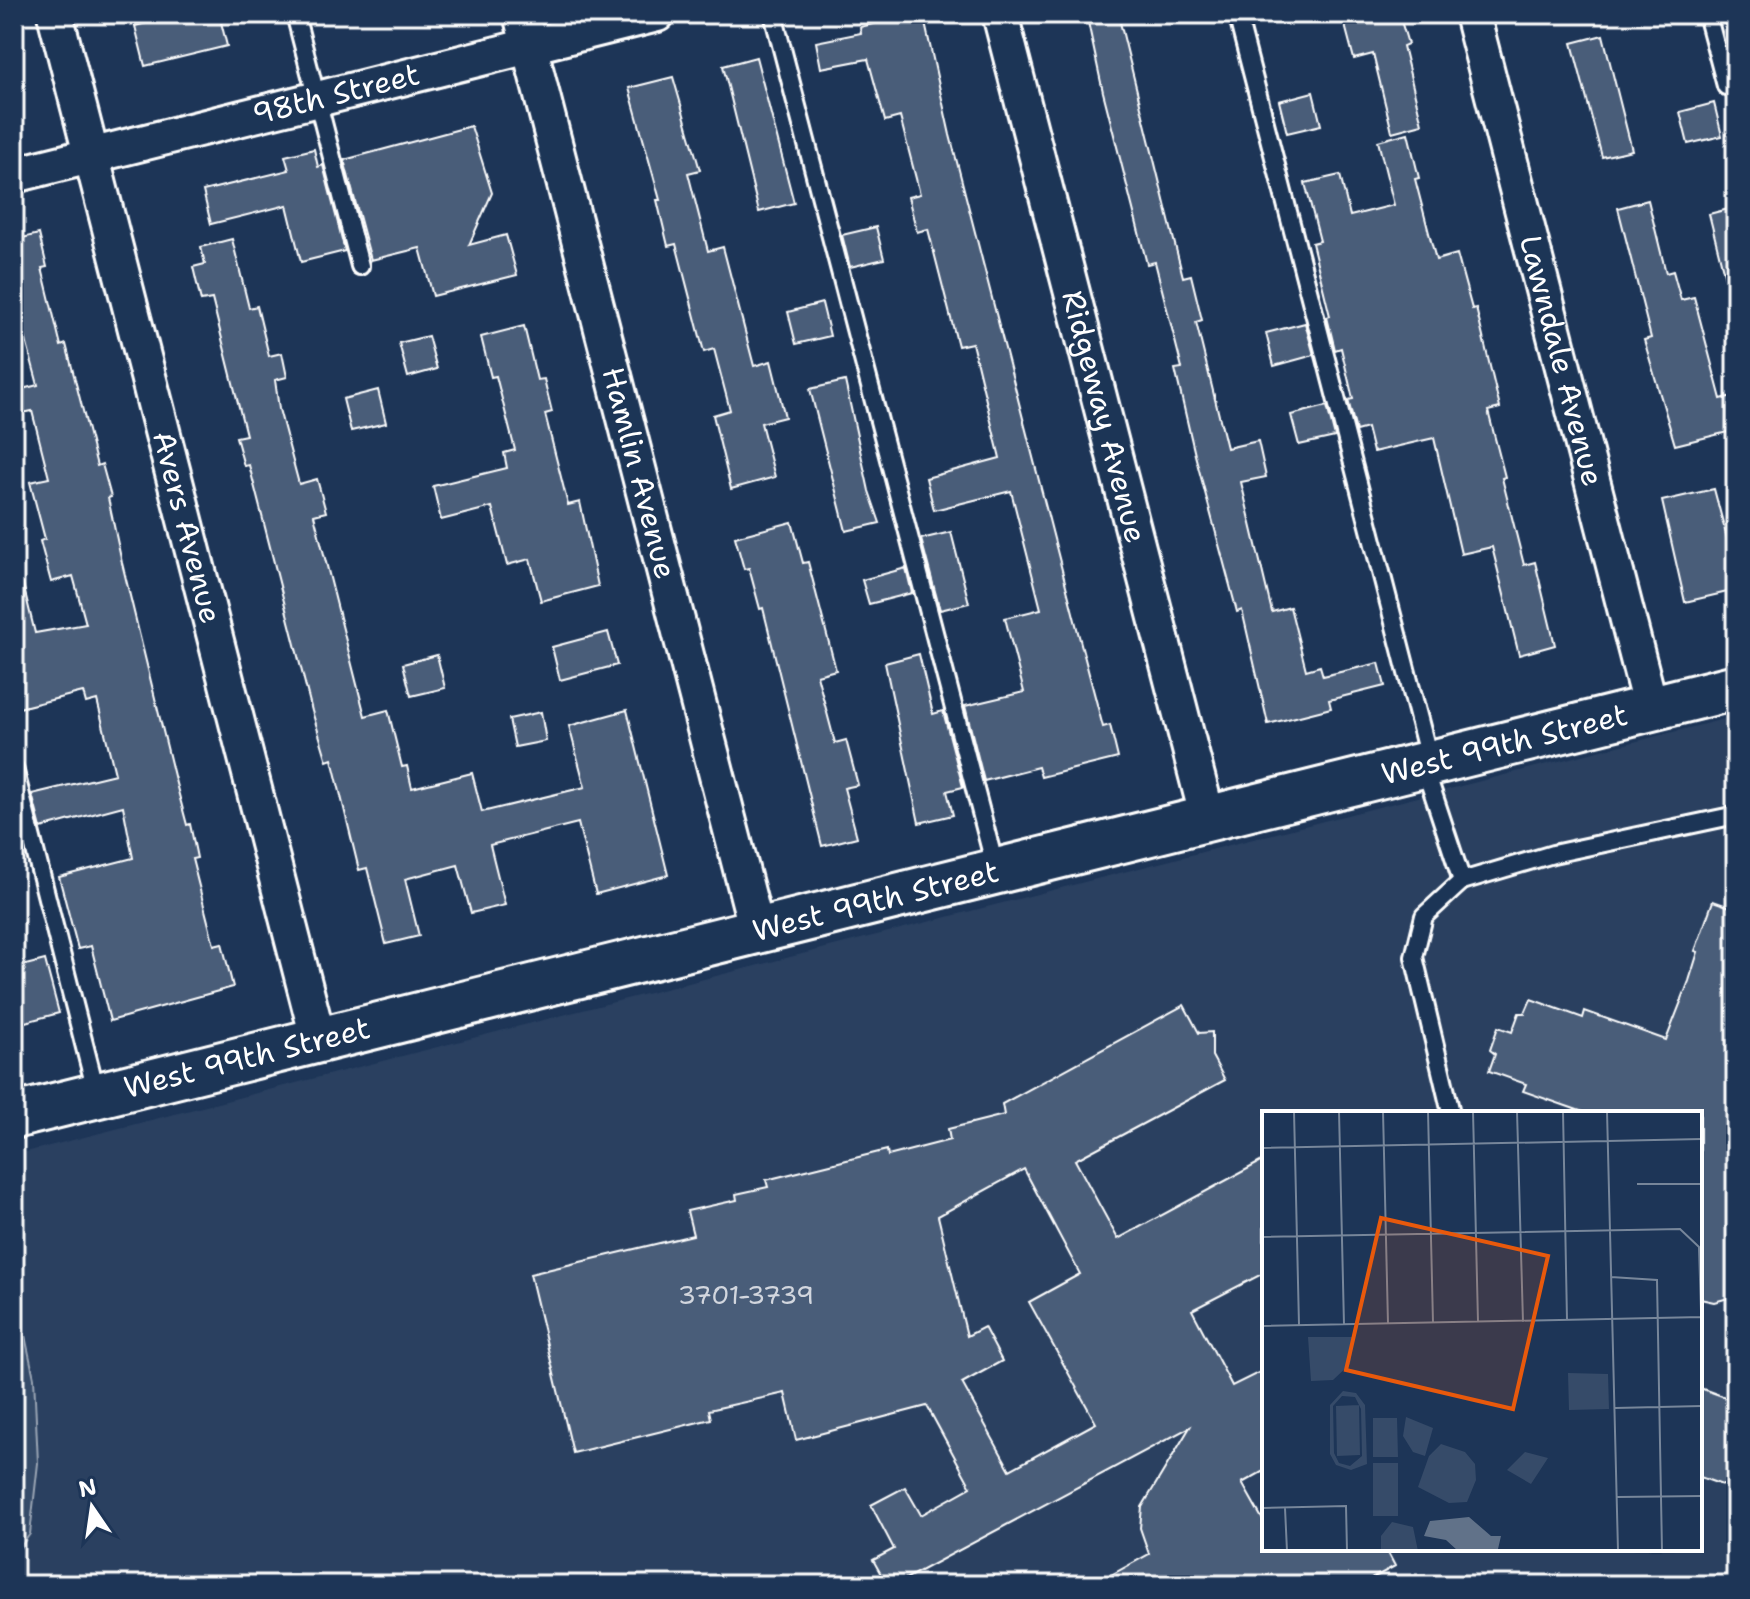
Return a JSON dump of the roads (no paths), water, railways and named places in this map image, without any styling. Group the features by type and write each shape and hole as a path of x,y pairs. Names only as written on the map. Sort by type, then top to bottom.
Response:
{"street":[{"name":"Avers Avenue","path":"55,14 319,1042"},
{"name":"98th Street","path":"14,175 317,99 525,30 657,14"},
{"name":"Ridgeway Avenue","path":"1000,14 1208,819"},
{"name":"Lawndale Avenue","path":"1472,14 1651,709"},
{"name":"Hamlin Avenue","path":"525,30 757,931"},
{"name":"West 99th Street","path":"14,1116 1736,687"}],"lane":[{"path":"295,14 360,266"},
{"path":"773,14 996,872"},
{"path":"1237,14 1427,765 1462,881"},
{"path":"1707,14 1726,86"},
{"path":"14,768 98,1096"},
{"path":"1451,1111 1414,957 1424,916 1462,881 1553,854 1736,815"}]}
